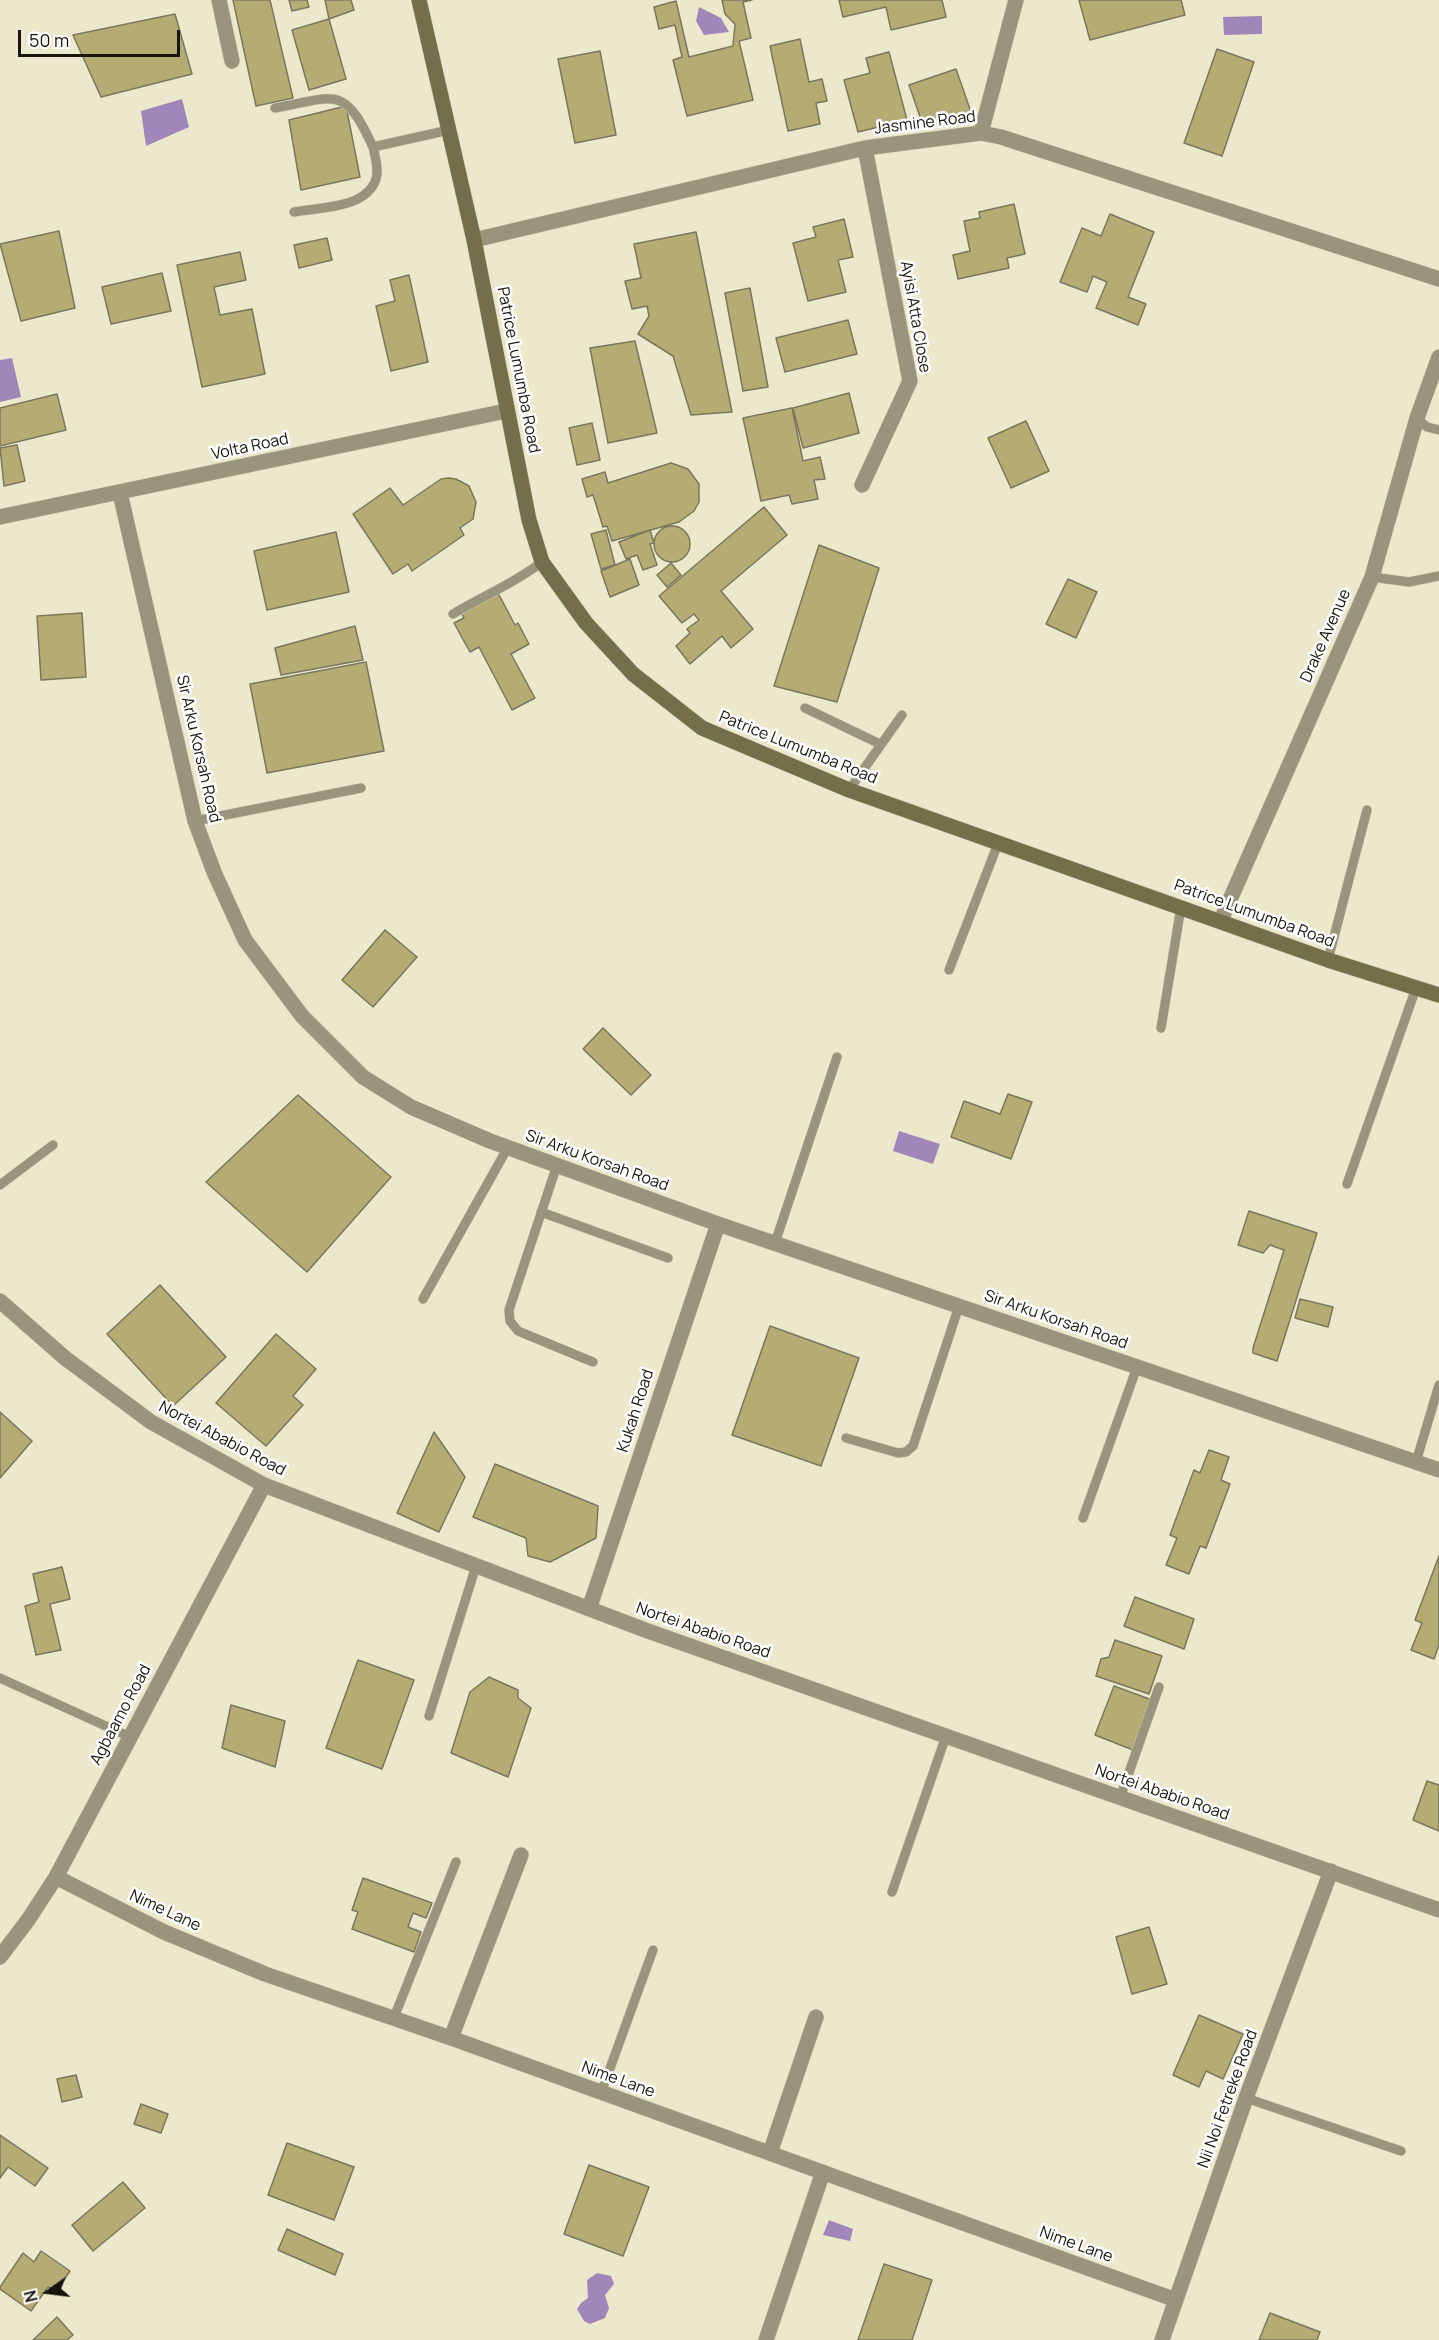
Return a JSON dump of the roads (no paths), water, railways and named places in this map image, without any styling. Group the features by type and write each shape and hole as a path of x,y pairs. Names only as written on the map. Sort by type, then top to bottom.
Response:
{"street":[{"path":"219,0 232,60"},
{"name":"Patrice Lumumba Road","path":"419,0 474,240 506,411 530,520 542,562 586,622 633,674 702,728 849,790 999,841 1328,960 1439,995"},
{"path":"981,133 1016,0"},
{"name":"Jasmine Road","path":"474,240 865,148 981,133 1012,140 1439,279"},
{"name":"Ayisi Atta Close","path":"862,485 910,381 865,148"},
{"name":"Drake Avenue","path":"1221,920 1372,577 1417,418 1439,357"},
{"name":"Volta Road","path":"0,517 506,411"},
{"name":"Sir Arku Korsah Road","path":"120,493 195,821 214,872 245,940 302,1016 363,1077 411,1107 508,1148 717,1224 1439,1470"},
{"name":"Kukah Road","path":"590,1609 717,1224"},
{"name":"Nortei Ababio Road","path":"0,1301 65,1358 151,1422 264,1485 590,1609 1439,1910"},
{"name":"Agbaamo Road","path":"0,1957 56,1877 264,1485"},
{"path":"451,2038 521,1855"},
{"name":"Nii Noi Fetreke Road","path":"1162,2340 1246,2098 1331,1871"},
{"name":"Nime Lane","path":"56,1877 164,1932 203,1949 393,2020 451,2038 1176,2300"},
{"path":"770,2153 816,2017"},
{"path":"766,2340 823,2172"}],"lane":[{"path":"275,108 332,97 345,101 359,116 374,147 377,177 370,192 354,202 294,212"},
{"path":"374,147 449,130"},
{"path":"1417,418 1427,427 1439,430"},
{"path":"453,614 501,586 518,581 542,562"},
{"path":"1372,577 1409,582 1439,576"},
{"path":"805,708 880,744"},
{"path":"849,790 902,715"},
{"path":"195,821 361,788"},
{"path":"1328,960 1367,810"},
{"path":"949,970 999,841"},
{"path":"1161,1028 1181,907"},
{"path":"1347,1184 1416,988"},
{"path":"775,1243 837,1057"},
{"path":"0,1185 53,1145"},
{"path":"423,1299 508,1148"},
{"path":"557,1165 509,1310 510,1321 518,1330 593,1362"},
{"path":"541,1212 668,1257"},
{"path":"846,1438 898,1453 906,1452 913,1446 958,1306"},
{"path":"1083,1518 1137,1367"},
{"path":"1416,1462 1439,1385"},
{"path":"429,1716 476,1566"},
{"path":"0,1678 130,1737"},
{"path":"1120,1798 1159,1687"},
{"path":"892,1892 946,1736"},
{"path":"393,2020 456,1862"},
{"path":"601,2092 653,1950"},
{"path":"1246,2098 1317,2120 1401,2151"}]}
